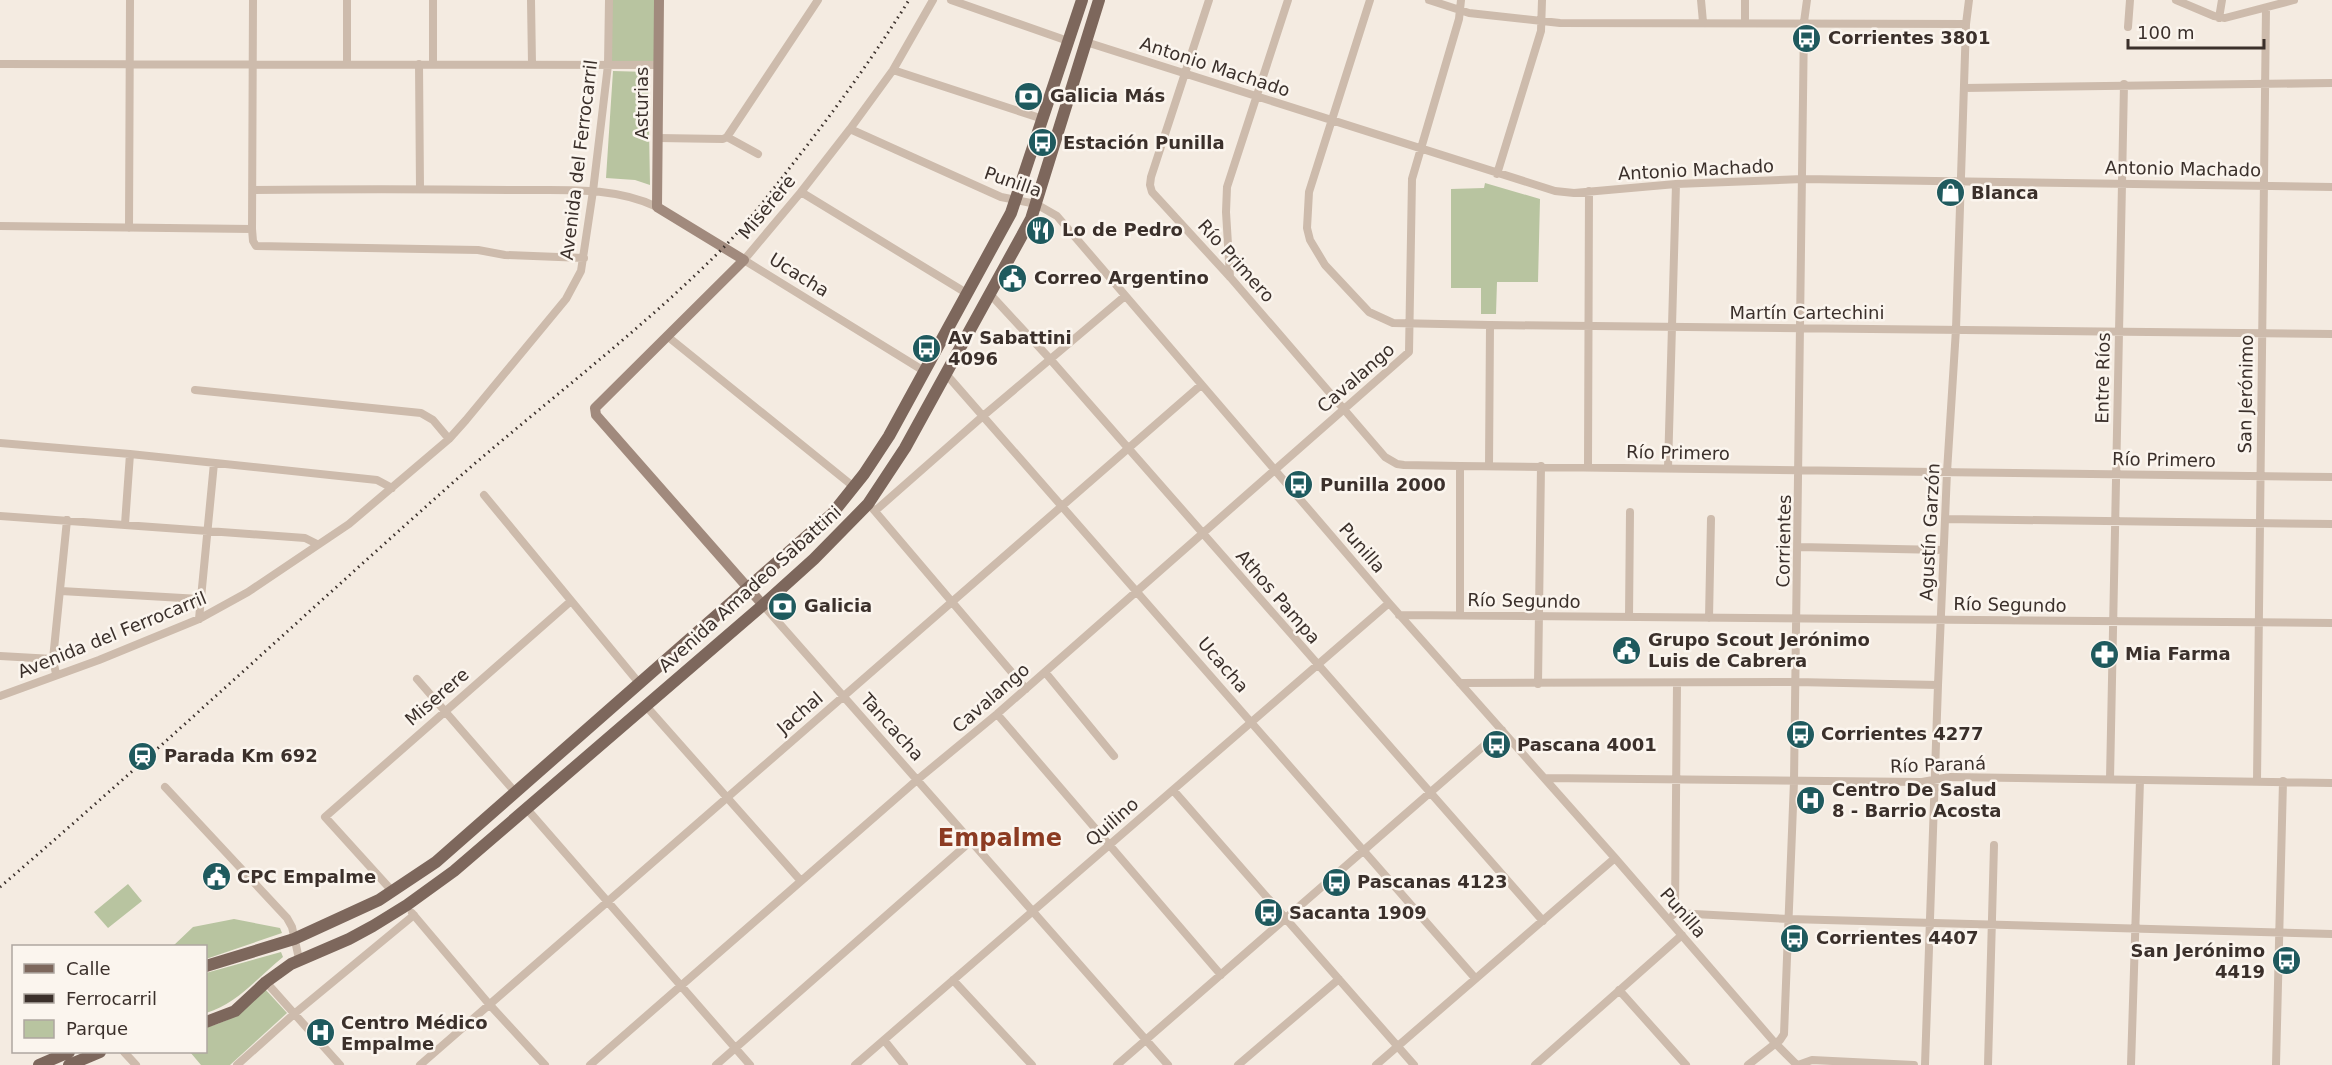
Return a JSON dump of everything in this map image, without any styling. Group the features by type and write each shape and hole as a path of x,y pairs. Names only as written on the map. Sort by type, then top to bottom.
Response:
{"main road":[{"name":"Avenida Amadeo Sabattini","path":"207,966 294,939 393,892 436,862 832,514 854,487 889,436 1006,223 1082,0"},
{"name":"Avenida Amadeo Sabattini","path":"207,1022 236,1011 266,982 299,959 411,910 763,605 872,507 1026,231 1099,0"},
{"path":"39,1065 67,1053"},
{"path":"69,1065 98,1053"}],"street":[{"path":"129,228 130,0"},
{"path":"253,0 254,190 252,229 256,246 454,249 505,255 584,258"},
{"path":"347,0 347,64"},
{"path":"433,0 433,64"},
{"path":"531,0 532,64"},
{"name":"Avenida del Ferrocarril","path":"0,696 99,660 199,619 267,580 349,524 449,439 566,299 577,279 584,258 608,64 609,0"},
{"name":"Asturias","path":"657,207 659,0"},
{"path":"658,138 723,139 728,137 818,0"},
{"name":"Miserere","path":"595,408 744,260 801,192 893,70 933,0"},
{"path":"951,0 1068,41"},
{"path":"1185,73 1209,0"},
{"path":"1230,277 1226,212 1227,187 1288,0"},
{"path":"1331,120 1370,0"},
{"path":"1429,0 1461,11 1542,21 1966,24"},
{"path":"1410,323 1411,187 1461,11 1461,0"},
{"path":"1497,174 1541,31 1542,0"},
{"path":"1701,0 1703,22"},
{"path":"1745,0 1745,22"},
{"name":"Corrientes","path":"1776,1043 1784,1034 1794,781 1799,547 1804,22 1807,0"},
{"name":"Agustín Garzón","path":"1925,1065 1943,550 1956,329 1966,24 1969,0"},
{"path":"2127,27 2130,0"},
{"path":"2176,0 2219,18 2232,17 2294,0"},
{"path":"2219,18 2222,0"},
{"name":"San Jerónimo","path":"2257,781 2266,8"},
{"name":"Antonio Machado","path":"1086,42 1555,191 1803,179 2332,187"},
{"path":"0,64 658,65"},
{"path":"419,64 420,189"},
{"path":"893,70 1043,120"},
{"name":"Río Primero","path":"1185,73 1150,185 1152,192 1230,277 1390,460 1404,465 2332,477"},
{"path":"1964,88 2124,84 2332,83"},
{"name":"Entre Ríos","path":"2110,779 2124,84"},
{"name":"Martín Cartechini","path":"1331,120 1309,192 1306,208 1307,228 1314,248 1325,265 1369,312 1384,320 1490,325 2332,334"},
{"name":"Punilla","path":"850,129 1001,197 1036,204 1057,216 1389,603 1616,858 1672,916 1682,935 1798,1065"},
{"path":"728,137 758,154"},
{"path":"1668,468 1676,184"},
{"path":"254,190 593,191 627,195 657,207"},
{"path":"1588,467 1589,191"},
{"path":"801,192 968,294"},
{"name":"Ucacha","path":"657,207 924,371"},
{"path":"0,226 252,229"},
{"name":"Athos Pampa","path":"990,294 1050,359 1543,921"},
{"path":"1026,689 872,507 1125,296"},
{"name":"Cavalango","path":"590,1065 917,780 1026,689 1409,352 1410,323"},
{"path":"1489,466 1490,325"},
{"path":"667,336 854,487"},
{"name":"Ucacha","path":"946,374 1475,978"},
{"name":"Jachal","path":"420,1065 1201,385"},
{"path":"195,390 421,413 433,420 449,439"},
{"name":"Tancacha","path":"595,408 596,415 1168,1065"},
{"path":"0,443 377,480 392,488"},
{"path":"124,524 130,454"},
{"path":"199,619 214,463"},
{"path":"1460,466 1460,615"},
{"path":"1538,684 1541,466"},
{"path":"484,495 639,683"},
{"path":"1629,617 1630,512"},
{"path":"0,516 305,538 317,544"},
{"path":"1709,618 1711,519"},
{"path":"1945,519 2332,524"},
{"path":"56,674 53,659 67,520"},
{"path":"1799,547 1943,550"},
{"path":"61,591 200,599"},
{"name":"Miserere","path":"393,892 325,817 571,602"},
{"name":"Quilino","path":"855,1065 1389,603"},
{"name":"Río Segundo","path":"1400,615 2332,623"},
{"path":"0,656 53,659"},
{"path":"1045,672 1114,756"},
{"path":"417,679 515,792"},
{"path":"1460,683 1796,682 1938,685"},
{"path":"1677,684 1672,916 2332,934"},
{"path":"646,706 801,881"},
{"path":"997,714 1221,975"},
{"path":"1118,1065 1502,730"},
{"name":"Río Paraná","path":"1545,778 1922,782 1950,777 2332,783"},
{"path":"2131,1065 2140,780"},
{"path":"2276,1065 2283,781"},
{"path":"165,787 287,918 292,927 299,959"},
{"path":"1173,790 1414,1065"},
{"path":"526,808 750,1065"},
{"path":"716,1065 971,842"},
{"path":"1988,1065 1994,846"},
{"path":"1376,1065 1616,858"},
{"path":"237,1065 411,910 489,1004 545,1065"},
{"path":"1535,1065 1682,935"},
{"path":"1238,1065 1339,979"},
{"path":"953,980 1032,1065"},
{"path":"266,982 340,1065"},
{"path":"1619,990 1686,1065"},
{"path":"884,1040 904,1065"},
{"path":"1748,1065 1776,1043"},
{"path":"125,1053 136,1065"},
{"path":"1798,1065 1812,1060 1914,1065"}],"green space":[{"path":"612,0 655,0 655,61 610,61"},
{"path":"613,71 648,72 650,185 635,180 606,178"},
{"path":"1485,183 1540,199 1538,282 1497,282 1496,314 1481,314 1481,288 1451,288 1451,189 1484,188"},
{"path":"128,884 142,901 108,928 94,912"},
{"path":"234,919 280,928 282,933 207,959 207,945 174,945 193,927"},
{"path":"281,952 283,957 237,997 207,1013 207,973"},
{"path":"265,989 287,1013 230,1065 201,1065 191,1053 207,1053 207,1027 224,1021 252,1003"}],"railway":[{"path":"0,887 440,494 656,311 725,246 765,200 830,115 909,0"}],"place":[{"name":"Corrientes 3801","path":"1807,38"},
{"name":"Galicia Más","path":"1029,96"},
{"name":"Estación Punilla","path":"1042,143"},
{"name":"Blanca","path":"1950,193"},
{"name":"Lo de Pedro","path":"1041,230"},
{"name":"Correo Argentino","path":"1013,278"},
{"name":"Av Sabattini 4096","path":"927,348"},
{"name":"Punilla 2000","path":"1299,485"},
{"name":"Galicia","path":"783,606"},
{"name":"Grupo Scout Jerónimo Luis de Cabrera","path":"1627,650"},
{"name":"Mia Farma","path":"2104,654"},
{"name":"Corrientes 4277","path":"1800,734"},
{"name":"Pascana 4001","path":"1496,745"},
{"name":"Parada Km 692","path":"143,756"},
{"name":"Centro De Salud 8 - Barrio Acosta","path":"1811,800"},
{"name":"CPC Empalme","path":"216,877"},
{"name":"Pascanas 4123","path":"1336,882"},
{"name":"Sacanta 1909","path":"1268,913"},
{"name":"Corrientes 4407","path":"1795,938"},
{"name":"San Jerónimo 4419","path":"2286,961"},
{"name":"Centro Médico Empalme","path":"320,1033"}],"district":[{"name":"Empalme","path":"1000,838"}]}
